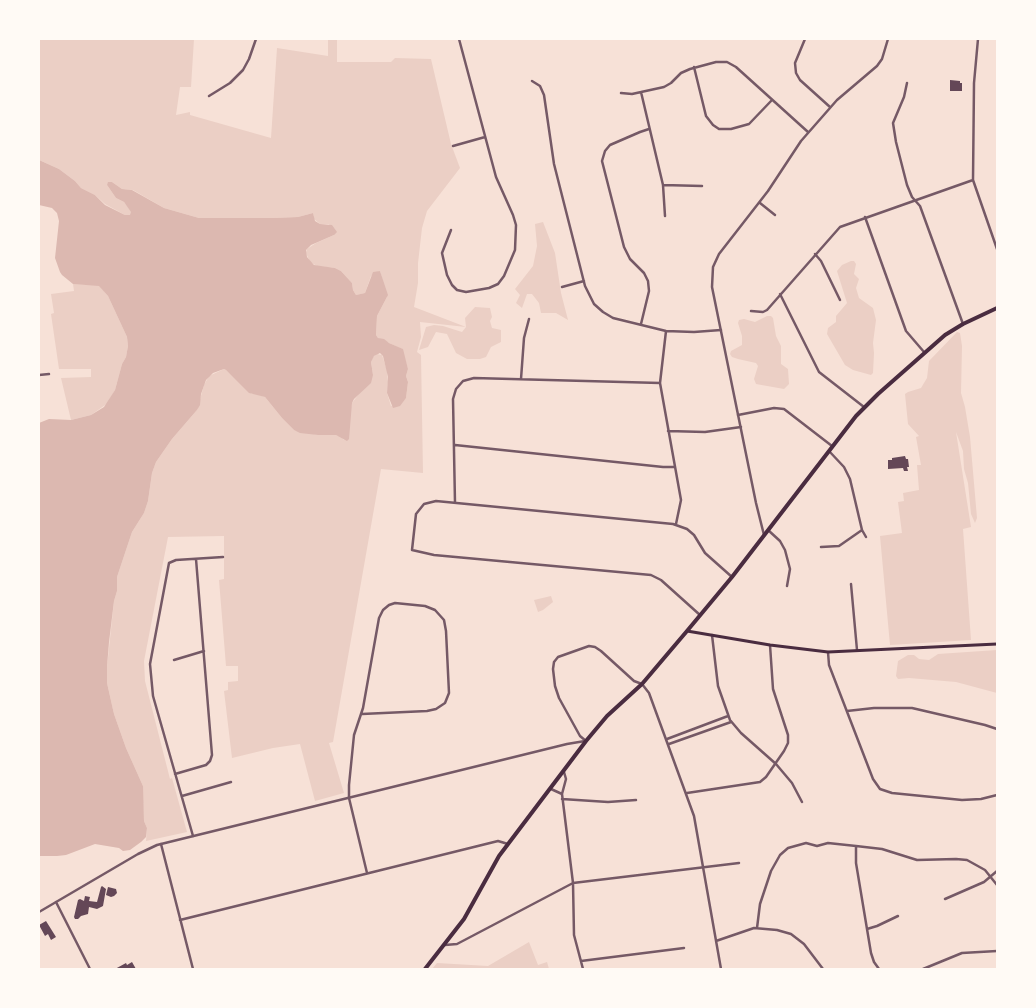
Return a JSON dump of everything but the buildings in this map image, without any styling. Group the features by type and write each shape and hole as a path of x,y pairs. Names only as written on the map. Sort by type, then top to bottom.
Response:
{"main road":[{"path":"426,969 464,919 508,844 586,741 607,716 642,684 732,577 828,450 864,407 946,335 963,324 997,308"},
{"path":"687,631 818,652 857,652 997,644"}],"street":[{"path":"209,96 225,87 243,70 256,39"},
{"path":"451,230 442,254 447,275 452,285 457,290 466,292 489,288 498,284 504,276 514,254 516,229 513,215 496,177 459,39"},
{"path":"805,39 795,62 796,73 800,80 830,107"},
{"path":"764,535 712,284 713,267 726,245 760,203 793,150 844,93 877,66 882,59 888,39"},
{"path":"978,39 974,83 973,180 997,249"},
{"path":"621,93 632,94 668,86 681,73 694,67 719,62 732,64 808,132"},
{"path":"694,67 706,116 712,125 719,129 731,130 750,124 772,100"},
{"path":"532,81 540,86 544,95 553,159 584,281 590,297 603,312 617,319 666,331 722,330"},
{"path":"907,83 893,128 904,176 912,197 920,206 963,324"},
{"path":"641,92 663,185 665,216"},
{"path":"641,325 648,291 648,281 644,273 630,259 624,247 602,161 605,151 610,145 649,129"},
{"path":"453,146 486,138"},
{"path":"751,311 765,311 840,227 916,202 973,180"},
{"path":"663,185 702,186"},
{"path":"760,203 775,215"},
{"path":"865,218 906,331 925,353"},
{"path":"816,254 840,300"},
{"path":"562,287 584,281"},
{"path":"780,294 819,372 864,407"},
{"path":"521,379 524,338 529,319"},
{"path":"666,331 660,383 681,500 676,524"},
{"path":"39,375 49,374"},
{"path":"455,503 453,397 459,384 465,380 472,378 660,383"},
{"path":"738,414 774,408 784,409 832,446"},
{"path":"668,431 705,432 741,427"},
{"path":"455,445 674,467"},
{"path":"828,450 844,467 851,481 862,530 866,537"},
{"path":"700,615 659,579 649,574 434,554 412,550 414,519 420,507 431,502 676,524 694,535 706,555 732,577"},
{"path":"768,530 780,541 785,550 790,569 787,586"},
{"path":"821,547 839,546 862,530"},
{"path":"193,836 153,696 149,670 170,562 223,557"},
{"path":"175,774 206,765 211,759 211,738 196,559"},
{"path":"851,584 857,652"},
{"path":"362,714 422,712 436,709 445,703 449,693 446,631 444,620 436,610 425,606 399,603 389,605 383,610 378,623 362,714 354,735 349,798 368,873"},
{"path":"712,636 718,686 731,722 776,764 792,783 802,802"},
{"path":"687,793 760,782 765,779 784,751 788,738 773,689 770,645"},
{"path":"586,741 580,736 562,702 554,680 554,662 561,656 589,646 598,649 633,680 642,684 649,693 687,793 696,824 720,969"},
{"path":"174,660 204,651"},
{"path":"828,652 830,665 847,711 874,782 880,789 892,793 962,800 997,795"},
{"path":"847,711 874,708 912,708 997,729"},
{"path":"666,739 728,716"},
{"path":"668,744 731,722"},
{"path":"39,912 138,854 160,844 586,741"},
{"path":"564,772 566,778 562,799 573,883 574,936 583,969"},
{"path":"182,796 231,782"},
{"path":"551,789 562,794"},
{"path":"562,799 608,802 636,800"},
{"path":"180,920 498,842 508,844"},
{"path":"757,928 760,904 768,877 777,860 788,848 806,842 817,846 828,843 888,851 917,860 964,859 983,867 997,885"},
{"path":"160,844 193,969"},
{"path":"856,846 856,863 871,956 879,969"},
{"path":"445,945 458,943 573,883 739,863"},
{"path":"945,899 984,882 997,871"},
{"path":"56,902 90,969"},
{"path":"867,929 898,916"},
{"path":"716,941 757,928 777,930 798,938 809,948 823,969"},
{"path":"580,961 684,948"},
{"path":"923,969 962,953 997,951"}],"shaded area":[{"path":"39,39 194,39 191,87 180,87 176,115 190,112 190,115 271,138 277,48 328,56 328,39 337,39 337,62 391,62 395,58 431,59 451,144 460,168 427,211 422,228 418,283 414,307 466,327 420,322 421,337 417,352 421,355 423,473 381,469 333,742 329,743 344,793 315,801 300,744 273,748 232,758 224,691 228,690 228,682 238,681 238,666 226,666 219,580 224,579 224,536 168,537 144,661 145,681 170,779 172,778 187,832 146,841 147,828 144,821 143,786 126,748 114,714 107,683 107,667 114,601 117,591 117,577 132,532 144,513 148,501 152,473 156,462 172,439 197,410 204,385 209,376 224,369 252,394 265,397 294,430 318,435 341,436 344,440 352,403 373,375 371,362 377,354 382,355 387,370 387,393 391,406 406,398 408,382 406,376 408,369 402,349 378,338 376,335 377,316 387,297 380,271 371,276 365,293 356,295 352,283 341,271 335,268 317,266 310,262 306,253 307,249 334,235 329,224 320,224 314,219 313,213 298,217 199,218 164,208 133,190 122,189 112,182 107,185 116,198 124,202 132,212 131,215 125,215 81,188 59,169 39,160"},
{"path":"39,160 59,169 81,188 95,195 105,205 125,215 130,215 131,212 124,202 116,198 107,185 108,182 112,182 122,189 132,190 164,208 199,218 298,217 313,213 315,221 320,224 332,225 337,232 311,245 306,250 307,257 314,265 335,268 341,271 352,283 356,295 365,293 373,272 380,271 388,295 377,316 376,335 378,338 384,339 403,349 408,369 406,376 408,382 406,398 400,406 393,408 387,393 388,377 383,356 380,353 374,356 371,362 373,375 371,383 352,403 349,439 347,441 336,435 300,433 294,430 265,397 249,393 224,369 213,373 206,380 197,410 172,439 156,462 144,513 132,532 117,577 117,591 109,642 107,683 114,714 126,748 143,786 144,821 147,828 146,837 130,850 123,851 119,848 95,844 66,855 57,856 39,856 39,423 49,419 71,420 91,415 104,407 115,390 128,346 127,337 108,296 99,286 73,284 60,272 55,258 59,221 57,213 52,208 39,205"},
{"path":"543,222 555,253 561,293 568,320 556,313 541,313 539,303 532,294 527,294 522,308 516,303 520,295 515,289 533,266 537,246 535,224"},
{"path":"854,261 856,264 854,274 859,279 856,288 859,298 873,308 876,320 873,343 873,373 871,375 853,370 845,365 827,334 828,328 836,322 836,316 847,303 837,271 842,265"},
{"path":"73,284 99,285 108,296 127,337 128,346 115,390 108,403 91,415 71,420 61,378 91,377 91,369 59,369 51,314 54,313 51,294 74,291"},
{"path":"475,307 490,308 492,328 501,330 501,342 491,347 486,357 467,359 456,353 447,334 436,332 428,347 419,350 426,327 434,325 443,326 462,332 466,327 465,318"},
{"path":"767,316 773,318 776,336 781,346 781,364 788,369 789,384 784,389 756,384 754,379 758,366 756,363 732,357 730,354 731,351 742,345 739,320 744,319 755,322"},
{"path":"957,332 960,333 962,346 961,393 970,437 977,518 975,523 971,514 963,451 956,432 971,527 963,529 971,640 890,645 880,536 902,533 898,502 904,501 903,493 919,490 917,465 921,465 916,437 919,436 908,424 905,394 921,388 927,378 929,361"},
{"path":"551,596 553,602 538,612 534,600"},
{"path":"997,650 997,693 956,682 909,678 898,679 896,676 898,661 908,655 929,660 938,654"},
{"path":"529,942 538,965 547,962 549,969 432,969 437,963 488,966"}]}
